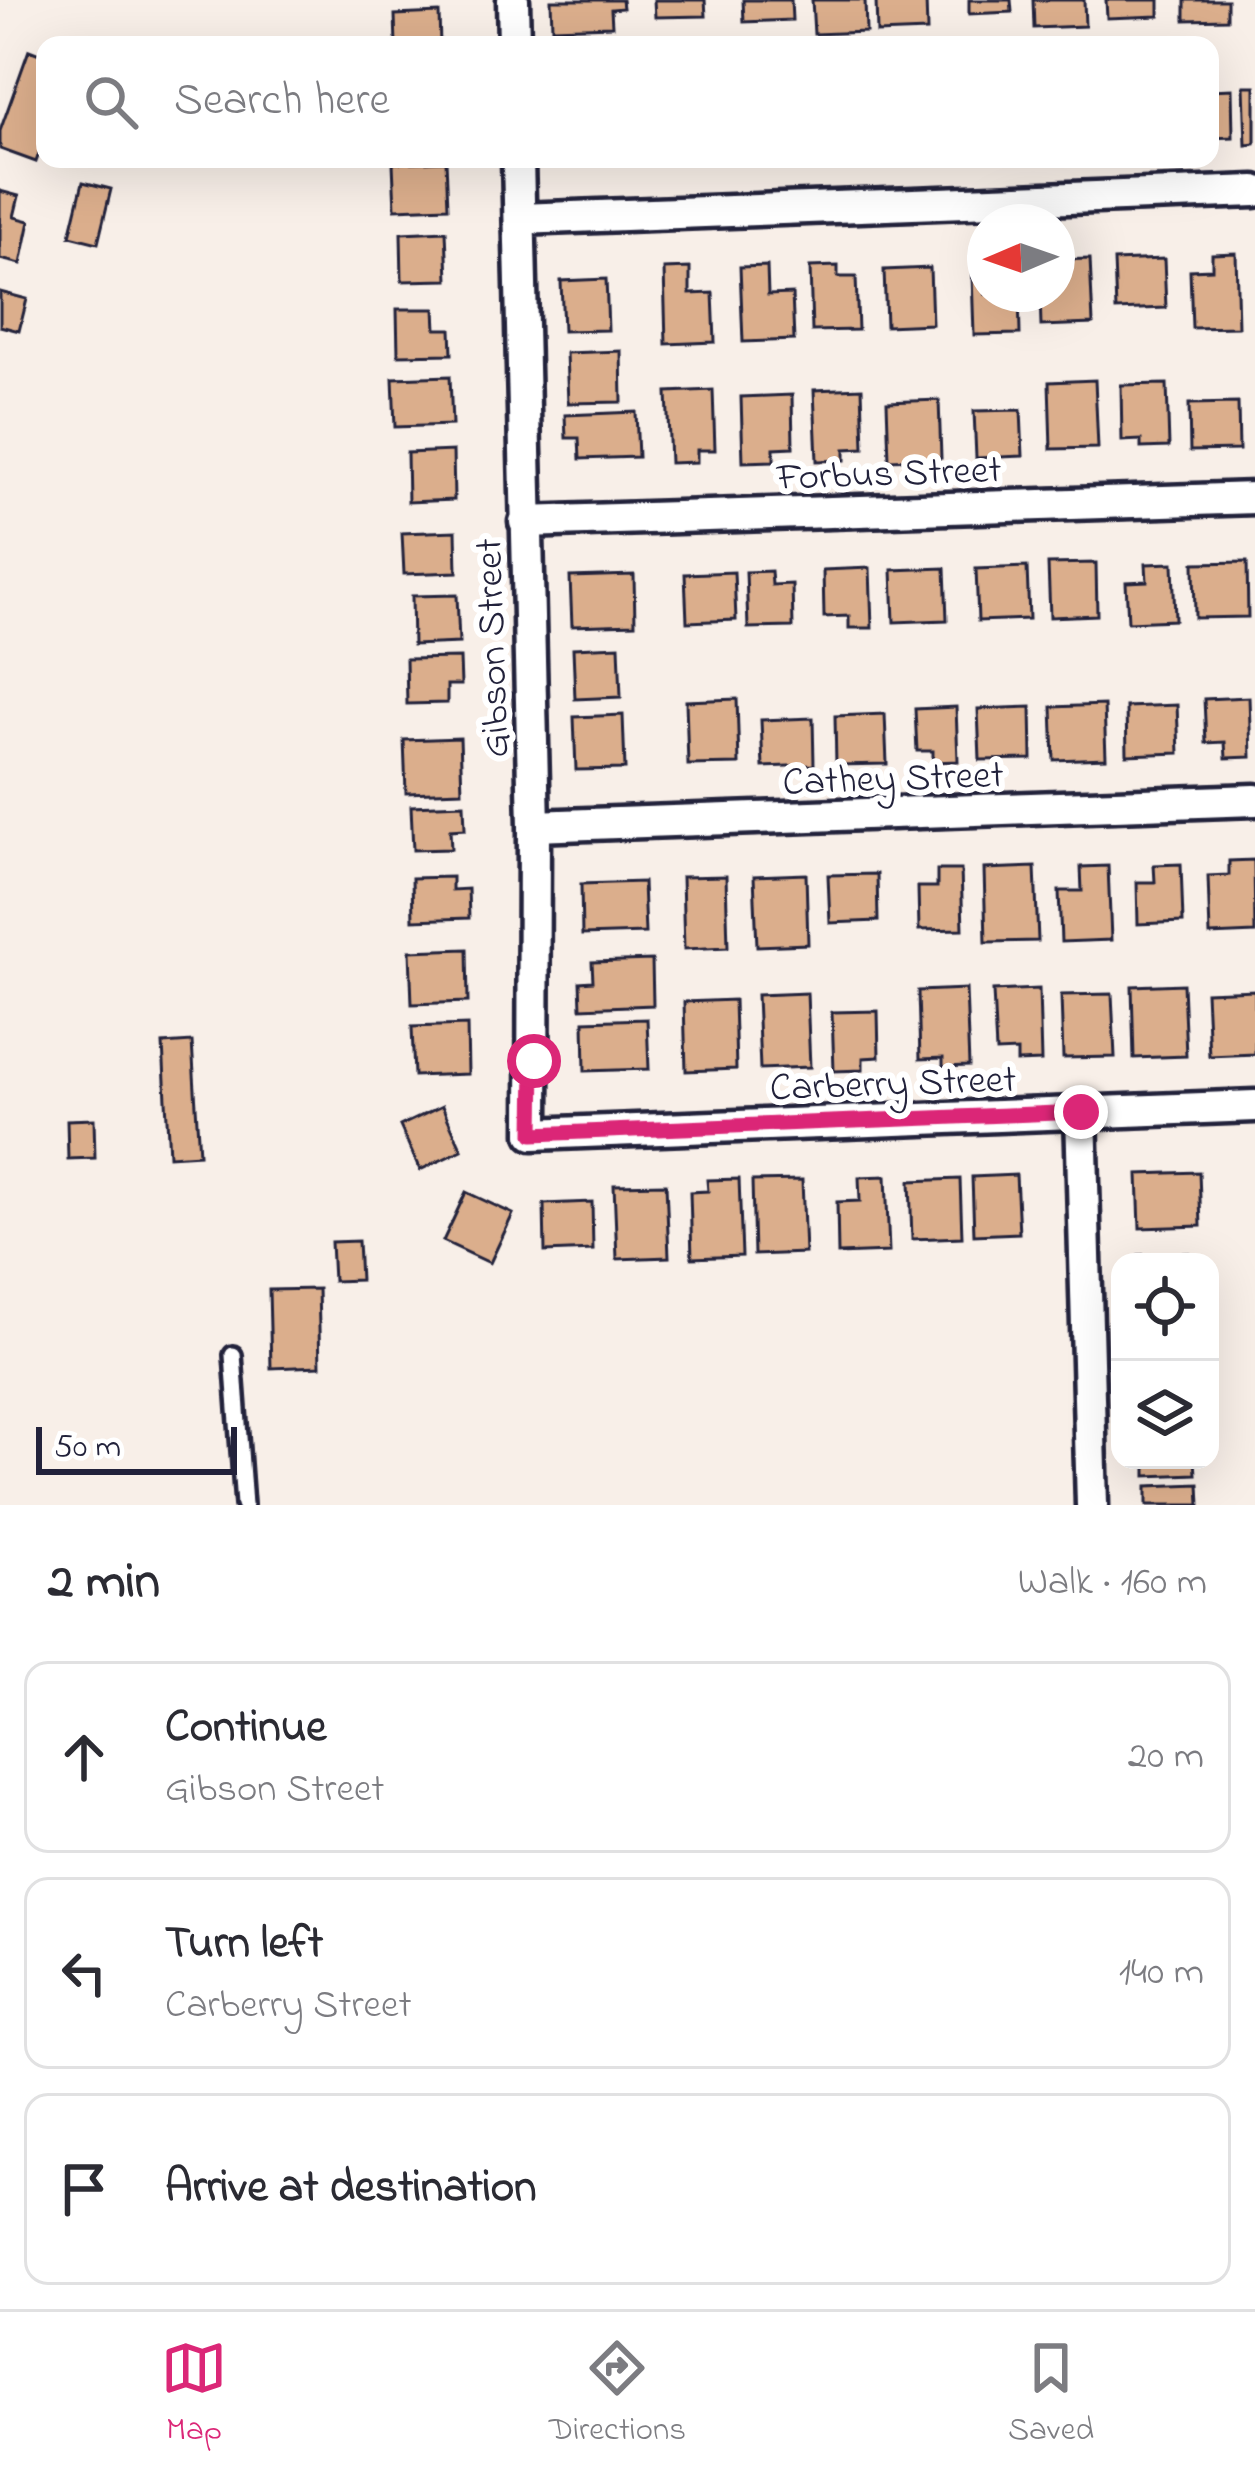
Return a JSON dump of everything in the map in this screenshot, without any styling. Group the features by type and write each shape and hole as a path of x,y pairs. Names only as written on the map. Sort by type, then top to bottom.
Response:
{"street":[{"path":"513,0 514,36"},
{"name":"Gibson Street","path":"518,168 534,826 533,1134"},
{"path":"520,219 1255,191"},
{"name":"Forbus Street","path":"525,522 1255,498"},
{"name":"Cathey Street","path":"534,826 1255,800"},
{"name":"Carberry Street","path":"533,1134 1255,1106"},
{"path":"1081,1112 1092,1505"}],"lane":[{"path":"233,1355 244,1505"}],"building":[{"path":"551,0 622,0 623,8 611,9 612,26 552,28"},
{"path":"654,0 705,0 706,16 655,17"},
{"path":"743,0 791,0 792,20 744,22"},
{"path":"812,0 865,0 866,32 814,34"},
{"path":"876,0 926,0 927,31 877,33"},
{"path":"969,0 1011,0 1012,12 969,14"},
{"path":"1033,0 1084,0 1085,26 1034,28"},
{"path":"1106,0 1159,0 1159,16 1107,18"},
{"path":"1185,0 1227,0 1227,19 1185,20"},
{"path":"439,13 440,36 396,36 395,15"},
{"path":"29,50 36,53 36,162 0,149 0,131"},
{"path":"1244,86 1255,86 1255,144 1246,145"},
{"path":"1232,89 1233,137 1219,138 1219,90"},
{"path":"393,168 446,168 448,207 395,209"},
{"path":"83,182 111,189 98,243 70,236"},
{"path":"0,191 19,196 14,217 30,221 21,264 0,259"},
{"path":"446,231 448,280 402,281 401,233"},
{"path":"1236,253 1238,327 1192,328 1190,270 1212,269 1212,254"},
{"path":"1075,259 1090,259 1093,324 1041,326 1041,312 1075,312"},
{"path":"1164,259 1166,308 1116,310 1114,261"},
{"path":"767,266 768,295 792,294 794,340 743,342 740,267"},
{"path":"838,266 838,277 856,277 858,330 812,331 810,267"},
{"path":"690,268 690,294 713,293 715,342 666,344 664,269"},
{"path":"930,268 932,324 886,326 884,270"},
{"path":"606,279 608,330 563,331 561,281"},
{"path":"0,292 27,299 19,331 0,326"},
{"path":"397,309 435,309 436,329 451,329 452,354 398,355"},
{"path":"973,312 1019,312 1020,334 974,335"},
{"path":"621,351 622,402 568,403 566,353"},
{"path":"450,376 452,425 395,427 393,378"},
{"path":"1095,380 1098,448 1051,449 1049,382"},
{"path":"1167,384 1169,447 1141,448 1141,440 1122,441 1121,385"},
{"path":"862,388 864,448 845,449 845,460 817,461 814,390"},
{"path":"713,390 715,450 697,450 697,462 670,463 667,392"},
{"path":"792,395 793,447 774,448 774,461 743,462 741,397"},
{"path":"939,400 941,458 889,460 887,402"},
{"path":"1238,403 1239,450 1190,451 1189,404"},
{"path":"1021,410 1023,456 976,458 974,411"},
{"path":"636,412 638,457 580,459 579,438 566,438 565,415"},
{"path":"453,451 454,500 408,502 407,453"},
{"path":"456,531 457,572 404,574 402,533"},
{"path":"1247,562 1248,617 1195,618 1194,563"},
{"path":"1096,563 1097,615 1050,617 1048,564"},
{"path":"1173,563 1175,620 1128,622 1126,582 1147,581 1146,564"},
{"path":"1027,567 1029,619 978,621 976,569"},
{"path":"870,568 872,628 849,628 849,616 824,617 823,570"},
{"path":"945,568 947,620 894,622 892,570"},
{"path":"771,571 772,585 792,584 793,627 748,628 746,572"},
{"path":"734,572 736,620 687,622 685,574"},
{"path":"634,575 635,624 572,626 570,577"},
{"path":"457,595 459,643 413,645 412,596"},
{"path":"619,646 621,697 575,699 573,648"},
{"path":"460,658 461,685 447,685 447,703 407,704 406,659"},
{"path":"1249,697 1251,757 1226,758 1225,742 1206,743 1204,699"},
{"path":"737,699 739,764 688,765 686,701"},
{"path":"1104,705 1106,758 1054,760 1052,707"},
{"path":"1177,705 1179,753 1127,755 1126,707"},
{"path":"956,707 958,761 933,762 933,751 917,751 915,709"},
{"path":"1031,707 1032,759 980,760 978,709"},
{"path":"885,714 887,764 836,765 835,716"},
{"path":"623,715 625,769 576,770 574,717"},
{"path":"813,718 814,765 763,767 761,720"},
{"path":"460,738 462,791 406,793 404,740"},
{"path":"464,804 465,829 450,830 451,849 413,850 411,806"},
{"path":"1254,860 1255,933 1210,935 1208,876 1229,875 1229,861"},
{"path":"1181,864 1183,922 1138,924 1137,882 1155,882 1154,865"},
{"path":"1108,866 1111,940 1061,942 1059,891 1082,891 1081,867"},
{"path":"1035,867 1038,941 986,942 984,869"},
{"path":"937,870 961,870 963,929 919,930 918,887 937,887"},
{"path":"806,874 808,944 757,946 754,876"},
{"path":"877,874 878,921 830,923 828,875"},
{"path":"726,876 728,947 684,949 682,877"},
{"path":"452,877 452,890 468,889 469,918 413,920 412,878"},
{"path":"643,882 645,933 582,935 581,884"},
{"path":"467,949 468,1002 412,1004 410,951"},
{"path":"652,960 653,1005 581,1008 580,982 593,981 592,962"},
{"path":"1183,984 1186,1056 1134,1058 1132,986"},
{"path":"966,989 969,1066 943,1067 943,1058 920,1059 918,991"},
{"path":"1039,989 1041,1061 1017,1062 1017,1051 996,1052 993,991"},
{"path":"1255,990 1255,1054 1209,1056 1206,992"},
{"path":"807,993 810,1067 760,1069 757,995"},
{"path":"1112,994 1115,1057 1063,1058 1061,995"},
{"path":"734,1000 736,1069 686,1071 684,1002"},
{"path":"878,1011 879,1057 863,1058 863,1070 834,1071 832,1012"},
{"path":"647,1019 649,1069 585,1071 584,1021"},
{"path":"467,1025 468,1074 414,1076 412,1027"},
{"path":"192,1042 199,1154 169,1156 163,1044"},
{"path":"442,1106 462,1150 420,1170 400,1126"},
{"path":"94,1119 95,1158 68,1159 67,1120"},
{"path":"1199,1172 1201,1226 1140,1228 1138,1174"},
{"path":"1016,1175 1019,1233 974,1235 972,1177"},
{"path":"886,1176 889,1252 838,1254 837,1202 860,1201 859,1177"},
{"path":"739,1179 742,1256 692,1258 690,1192 708,1191 707,1180"},
{"path":"960,1179 962,1237 912,1239 910,1181"},
{"path":"802,1180 805,1253 754,1255 752,1181"},
{"path":"666,1184 669,1257 617,1259 614,1185"},
{"path":"466,1192 513,1214 490,1263 443,1241"},
{"path":"592,1202 593,1250 545,1252 544,1204"},
{"path":"358,1241 360,1280 333,1281 331,1242"},
{"path":"318,1289 320,1366 271,1368 269,1290"},
{"path":"1146,1469 1196,1469 1196,1474 1146,1476"},
{"path":"1199,1484 1200,1505 1147,1505 1147,1486"}],"route":[{"path":"534,1061 533,1134 1081,1112"}]}
